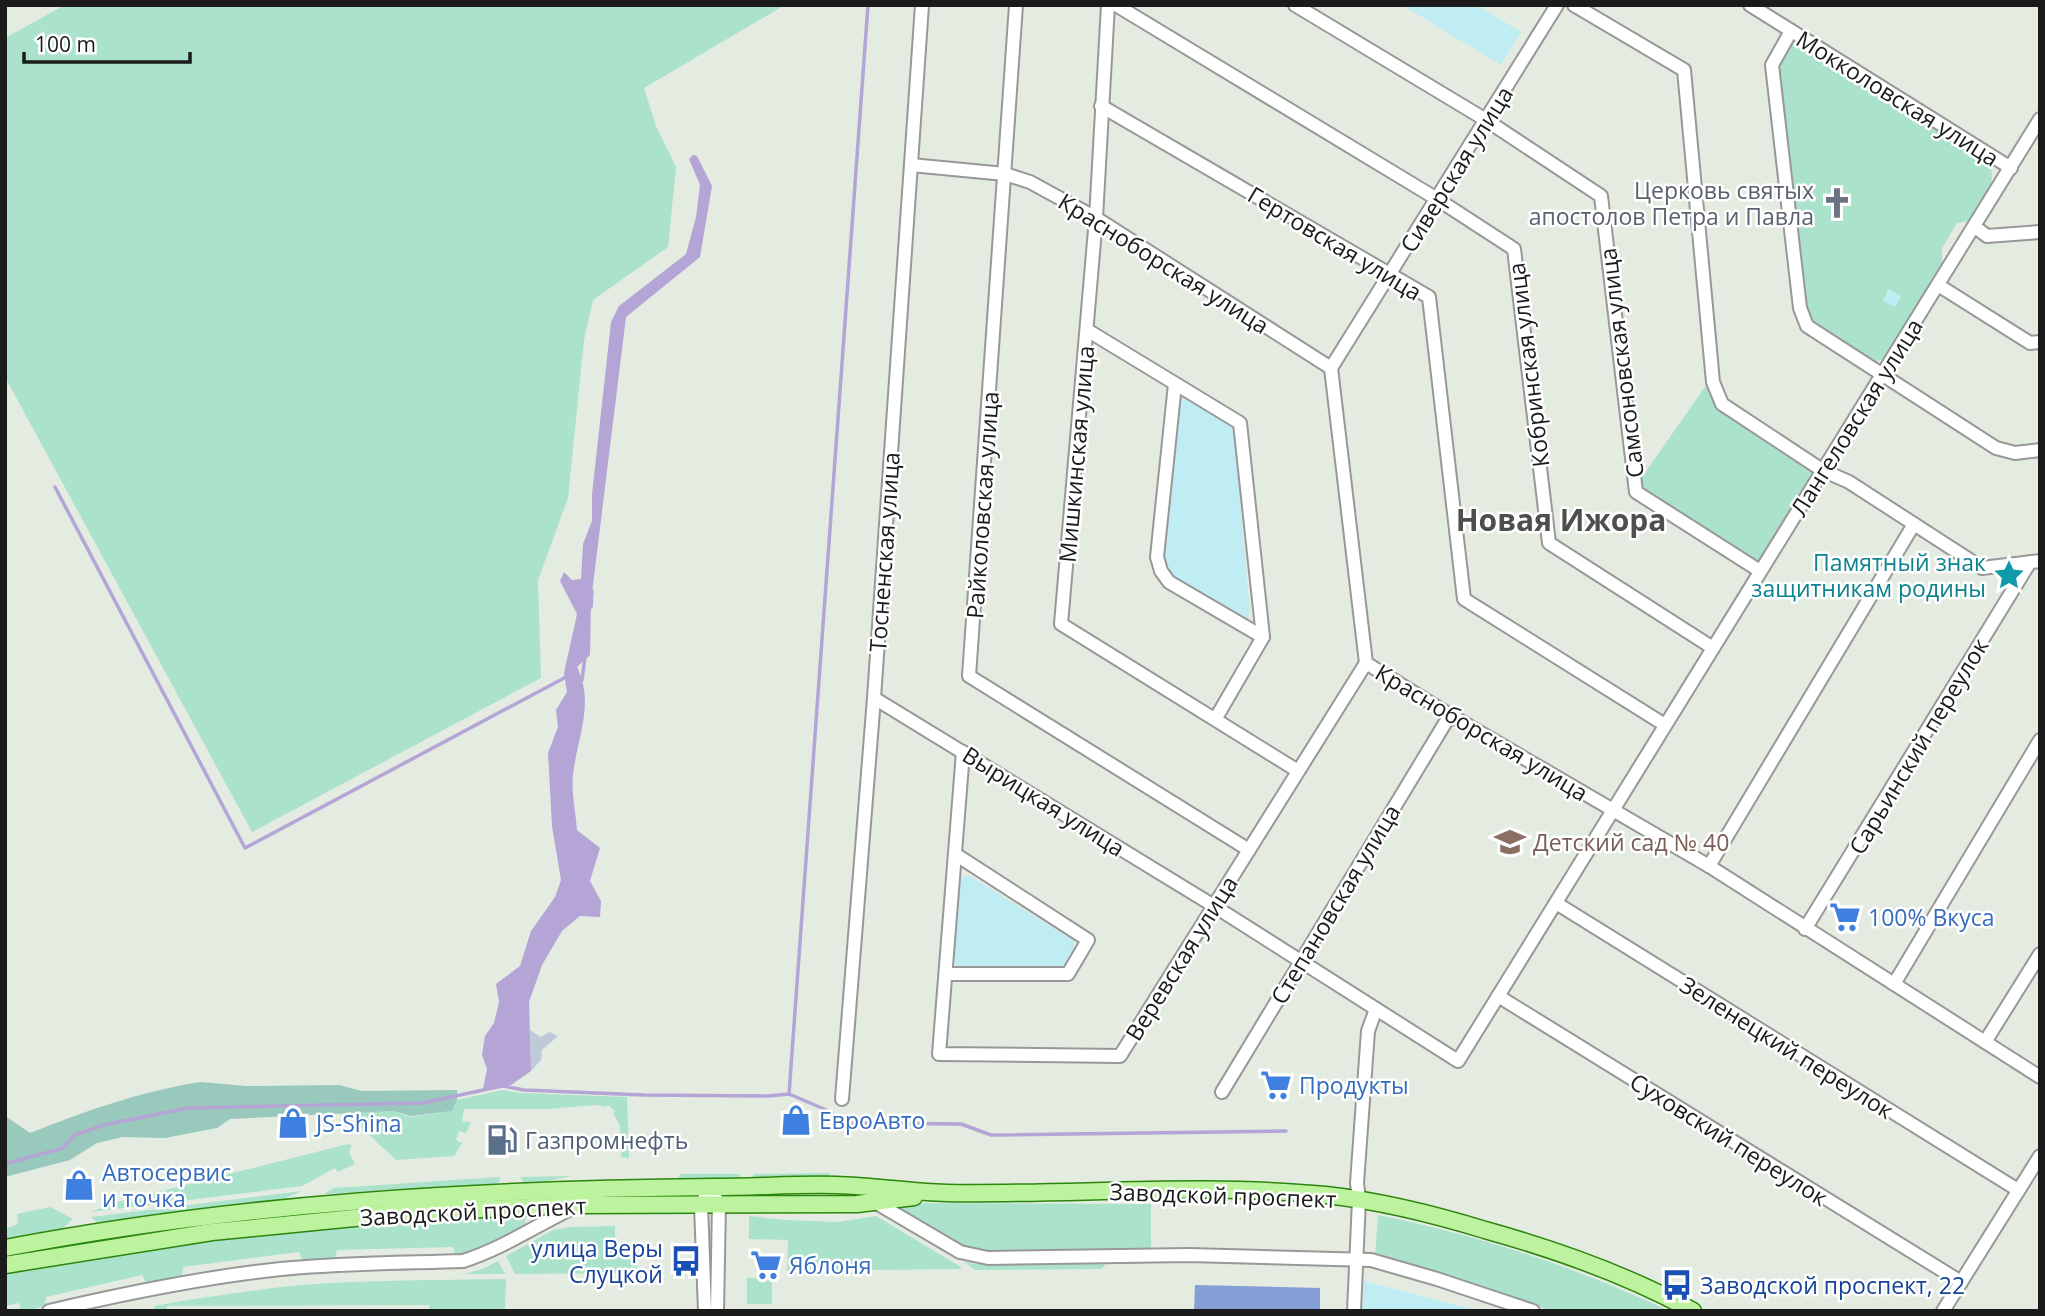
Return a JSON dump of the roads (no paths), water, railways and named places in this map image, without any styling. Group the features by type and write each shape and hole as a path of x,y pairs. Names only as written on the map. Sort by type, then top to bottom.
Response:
{"main road":[{"name":"Заводской проспект","path":"5,1248 131,1226 327,1203 508,1191 833,1185 944,1193 1298,1193 1359,1200 1441,1217 1566,1255 1693,1311"},
{"name":"Заводской проспект","path":"5,1265 111,1246 287,1223 415,1212 578,1205 875,1202 944,1193"}],"street":[{"name":"Тосненская улица","path":"842,1099 874,698 922,5"},
{"name":"Райколовская улица","path":"1016,5 969,676 1249,850"},
{"name":"Мишкинская улица","path":"1108,5 1096,218 1060,624 1298,771"},
{"name":"Кобринская улица","path":"1116,5 1437,200 1514,250 1549,542 1713,648"},
{"name":"Самсоновская улица","path":"1295,5 1486,120 1601,196 1636,492 1760,571"},
{"name":"Сиверская улица","path":"1331,368 1557,5"},
{"path":"1574,5 1684,70 1713,382 1722,404 1822,470 1849,482 1982,568 2035,561"},
{"name":"Мокколовская улица","path":"1750,5 2011,168"},
{"path":"1791,30 1772,65 1800,308 1807,326 1996,448 2015,453 2040,450"},
{"name":"Гертовская улица","path":"1101,106 1429,297 1464,599 1665,725"},
{"name":"Лангеловская улица","path":"1458,1060 2040,119"},
{"name":"Красноборская улица","path":"911,165 1005,174 1030,182 1096,218 1331,368 1366,663 1709,866 2040,1077"},
{"path":"1975,227 1987,236 2040,232"},
{"path":"1938,285 2030,343 2040,342"},
{"path":"1087,330 1240,423 1263,637 1216,718"},
{"path":"1175,384 1157,557 1161,571 1171,583 1263,637"},
{"path":"1709,866 1914,524"},
{"name":"Сарьинский переулок","path":"1805,929 2035,561"},
{"name":"Веревская улица","path":"963,752 939,1054 1120,1056 1366,663"},
{"name":"Вырицкая улица","path":"874,698 1214,906 1458,1060"},
{"name":"Степановская улица","path":"1222,1092 1450,715"},
{"path":"1894,984 2040,740"},
{"path":"946,974 1068,974 1088,940 956,854"},
{"name":"Зеленецкий переулок","path":"1556,903 2018,1190"},
{"path":"1985,1042 2040,954"},
{"name":"Суховский переулок","path":"1498,996 1961,1282"},
{"path":"1354,1311 1359,1200 1357,1183 1368,1031 1376,1009"},
{"path":"1943,1311 2040,1156"},
{"path":"710,1187 719,1204 717,1311"},
{"path":"705,1311 701,1205 710,1187"},
{"path":"875,1202 960,1252 978,1257 1189,1255 1371,1260 1533,1311"},
{"path":"50,1311 146,1289 243,1273 341,1264 463,1261 481,1255 578,1205"}],"waterway":[{"path":"789,1094 868,5"},
{"path":"55,487 245,848 566,677"},
{"path":"591,607 592,591"},
{"path":"582,680 585,657"},
{"path":"5,1164 63,1148 75,1135 104,1125 188,1108 423,1103 502,1086"},
{"path":"503,1086 524,1090 644,1095 789,1094 824,1109 847,1123 961,1124 991,1135 1286,1131"}],"place":[{"name":"Церковь святых апостолов Петра и Павла","path":"1837,203"},
{"name":"Памятный знак защитникам родины","path":"2009,575"},
{"name":"Детский сад № 40","path":"1510,842"},
{"name":"100% Вкуса","path":"1845,917"},
{"name":"Продукты","path":"1276,1085"},
{"name":"ЕвроАвто","path":"796,1120"},
{"name":"JS-Shina","path":"293,1123"},
{"name":"Газпромнефть","path":"502,1140"},
{"name":"Автосервис и точка","path":"79,1185"},
{"name":"улица Веры Слуцкой","path":"686,1261"},
{"name":"Яблоня","path":"766,1265"},
{"name":"Заводской проспект, 22","path":"1677,1285"}],"district":[{"name":"Новая Ижора","path":"1561,519"}]}
